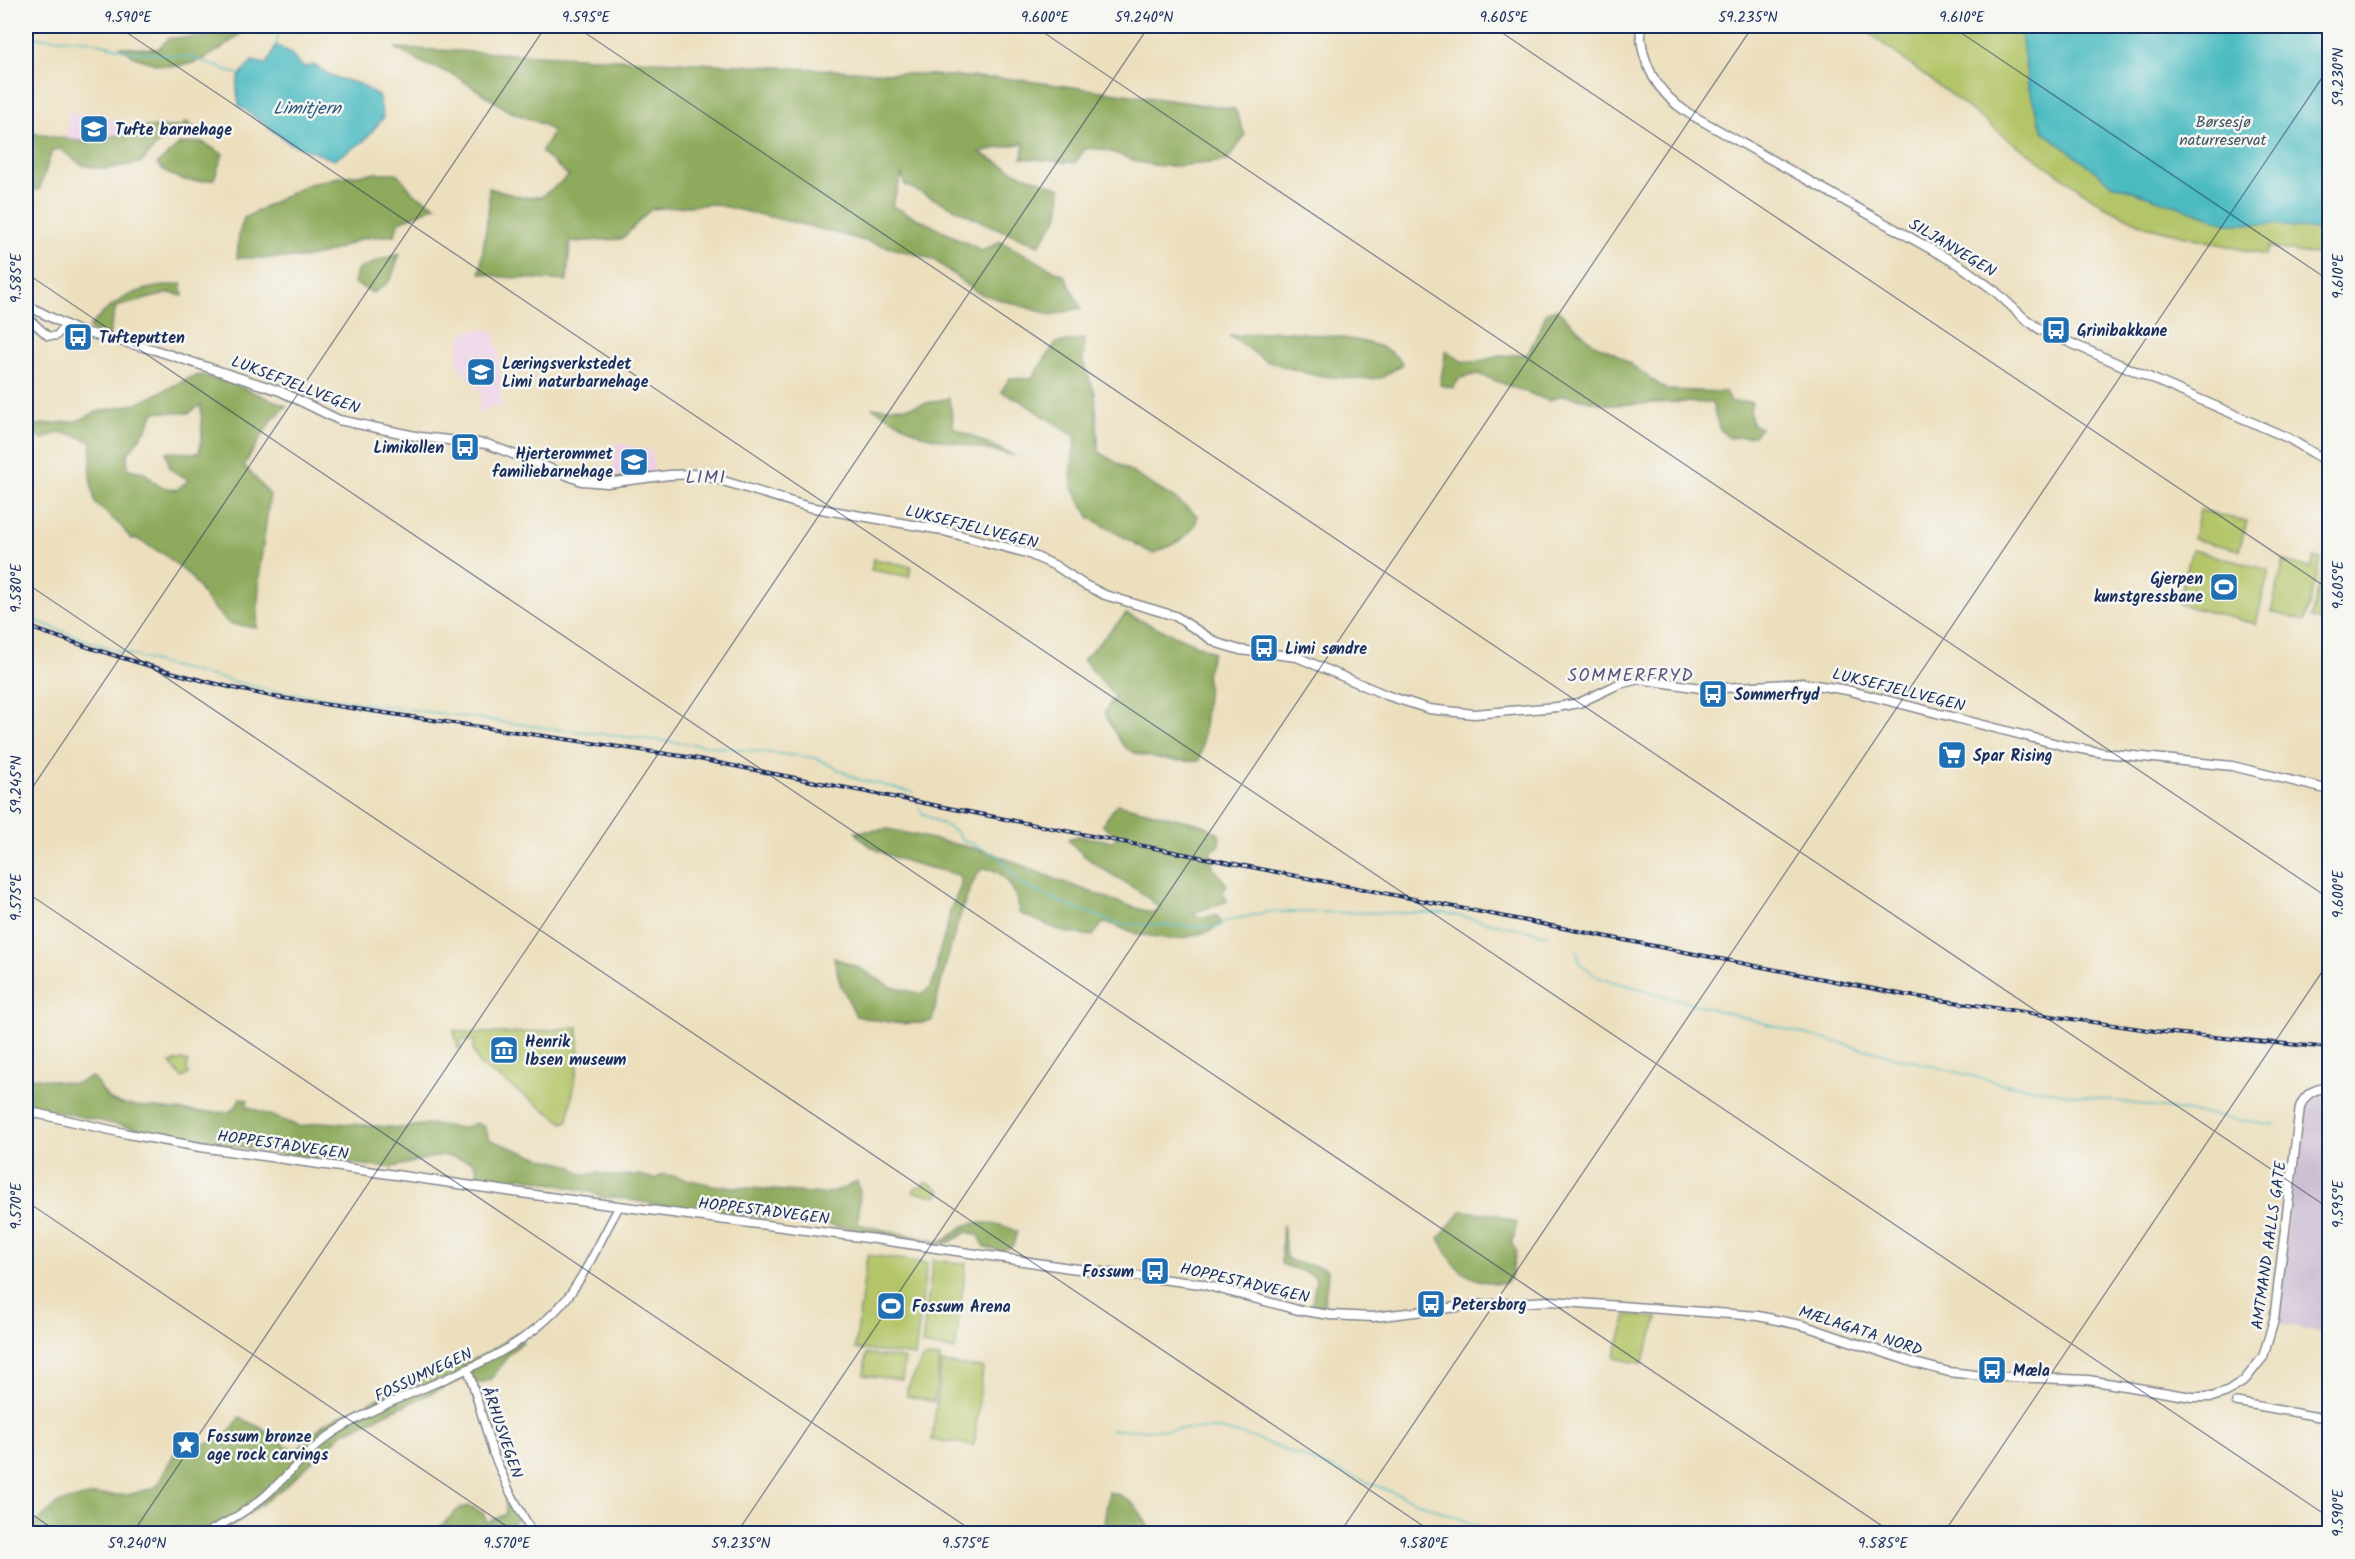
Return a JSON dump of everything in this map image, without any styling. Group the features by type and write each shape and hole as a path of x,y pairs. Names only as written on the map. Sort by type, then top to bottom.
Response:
{"main road":[{"name":"SILJANVEGEN","path":"1640,26 1643,54 1650,74 1670,99 1688,113 1961,266 1989,286 2024,318 2041,330 2288,438 2330,463"},
{"name":"LUKSEFJELLVEGEN","path":"26,305 65,326 155,350 280,391 339,420 403,434 488,444 582,481 607,483 669,475 700,474 799,505 936,529 1027,553 1056,566 1105,595 1175,616 1217,644 1240,651 1297,657 1386,695 1429,709 1474,714 1557,707 1592,698 1634,679 1651,679 1716,689 1811,684 1847,690 2065,746 2104,753 2232,766 2330,790"},
{"name":"AMTMAND AALLS GATE","path":"2212,1397 2227,1392 2244,1381 2257,1366 2267,1347 2274,1320 2300,1107 2304,1098 2312,1091 2330,1088"},
{"name":"HOPPESTADVEGEN","path":"26,1111 166,1141 619,1207 875,1239 1070,1268 1184,1281 1330,1316 1373,1317 1498,1303"},
{"name":"MÆLAGATA NORD","path":"1498,1303 1571,1302 1758,1316 1805,1326 1915,1363 1949,1371 1983,1376 2088,1380 2192,1397 2212,1397"}],"street":[{"path":"26,316 48,336 56,336 65,326"},
{"name":"FOSSUMVEGEN","path":"205,1533 256,1503 320,1444 341,1428 468,1369 507,1349 537,1329 568,1296 619,1207"},
{"name":"ÅRHUSVEGEN","path":"468,1369 493,1453 508,1490 532,1533"},
{"path":"2236,1402 2330,1419"}],"shaded area":[{"name":"Tufte barnehage","path":"68,113 120,120 121,136 82,144 64,142 70,122 66,120"},
{"name":"Læringsverkstedet Limi naturbarnehage","path":"490,330 494,333 495,346 498,347 501,406 478,414 481,394 477,384 468,378 458,365 458,346 463,334 468,331"},
{"name":"Hjerterommet familiebarnehage","path":"616,443 652,451 654,474 613,477"},
{"path":"2330,1090 2329,1334 2286,1325 2274,1320 2304,1098"}],"green space":[{"path":"145,26 250,26 204,59 178,66 149,62 121,47 158,49 169,38 205,37 217,30 211,27"},
{"name":"Børsesjø naturreservat","path":"1860,26 2329,26 2329,257 2268,247 2265,255 2145,226 2104,206 2014,143"},
{"path":"395,48 1013,79 1235,109 1245,135 1227,161 1187,165 1147,164 1110,151 1094,149 1085,149 1075,163 1022,158 1024,143 979,152 1017,173 1061,188 1059,215 1039,245 989,225 905,185 902,174 892,206 983,251 1000,241 1065,276 1081,308 1052,315 978,293 933,259 805,225 713,204 651,209 622,239 570,242 567,281 502,277 480,273 489,188 521,197 541,197 569,176 541,152 553,132 542,124 509,111 456,76 425,64"},
{"path":"186,122 194,127 164,137 141,163 105,169 82,165 60,149 52,151 39,190 26,188 26,132 85,142 142,127 181,127"},
{"path":"202,142 223,154 214,179 183,180 163,170 157,164 180,144"},
{"path":"397,173 413,193 436,206 398,223 395,235 363,238 330,252 303,258 237,258 239,234 244,218 306,185 339,177"},
{"path":"400,254 392,276 381,288 373,293 354,283 357,270"},
{"path":"182,284 183,296 170,293 116,307 109,335 93,332 89,327 110,307 130,295 153,287"},
{"path":"1556,309 1594,344 1616,354 1667,390 1726,392 1731,402 1752,402 1750,411 1752,424 1760,428 1754,436 1729,438 1719,428 1712,403 1611,405 1562,395 1549,401 1478,374 1460,378 1453,388 1440,385 1446,350 1461,361 1475,362 1500,356 1528,354 1547,312"},
{"path":"1276,331 1334,336 1366,342 1389,351 1403,364 1381,378 1358,379 1313,375 1266,361 1230,336"},
{"path":"1084,339 1083,362 1095,393 1099,452 1177,500 1198,516 1186,535 1174,544 1153,554 1090,518 1072,487 1071,468 1076,437 1021,401 1001,392 1010,378 1031,379 1056,343"},
{"path":"202,375 233,384 287,406 271,421 244,465 270,495 260,566 257,628 227,622 209,603 191,577 165,555 137,539 131,539 121,526 95,503 90,477 92,442 61,433 43,439 26,434 26,426 77,421 97,412 139,403 193,376","holes":["201,405 202,437 199,453 166,452 170,469 189,480 176,490 159,486 144,472 128,469 127,455 147,428 154,412 189,413"]},
{"path":"949,398 954,428 1015,456 921,435 873,408 909,407"},
{"path":"2200,510 2247,522 2239,550 2193,539"},
{"name":"Gjerpen kunstgressbane","path":"2192,550 2269,570 2256,624 2178,604"},
{"path":"2314,558 2321,559 2305,621 2271,612 2284,561 2311,568"},
{"path":"874,559 911,566 909,577 871,570"},
{"path":"2326,559 2329,560 2329,623 2311,618"},
{"path":"1126,614 1213,652 1206,675 1208,685 1199,761 1160,759 1130,750 1118,739 1104,713 1115,696 1083,660"},
{"path":"1117,804 1204,825 1220,835 1219,846 1210,852 1213,867 1227,885 1223,892 1227,901 1193,913 1197,917 1217,916 1221,924 1210,931 1171,939 1137,934 1108,923 1102,924 1093,936 1064,932 1019,913 1016,898 1009,883 997,872 982,869 967,896 960,917 932,1021 903,1023 856,1016 840,983 834,958 858,967 889,986 921,994 930,988 937,972 937,959 950,910 961,886 959,875 888,855 875,849 856,832 888,829 990,852 1121,903 1152,913 1161,910 1139,891 1089,859 1068,839 1078,836 1112,841 1117,837 1102,825"},
{"path":"578,1027 579,1059 568,1120 564,1123 480,1065 473,1050 475,1041 462,1040 460,1049 458,1049 454,1030 499,1033"},
{"path":"182,1060 188,1062 189,1074 182,1078 170,1063"},
{"path":"26,1076 74,1084 91,1077 112,1101 150,1108 228,1112 234,1109 240,1098 248,1100 246,1106 301,1127 322,1122 402,1128 428,1124 463,1128 476,1123 485,1127 489,1139 493,1141 572,1166 579,1173 587,1175 598,1173 614,1176 639,1175 655,1179 664,1174 712,1185 823,1194 845,1188 857,1181 860,1192 858,1224 939,1242 964,1226 976,1223 999,1225 1017,1232 1013,1246 1001,1251 985,1247 979,1236 967,1232 950,1242 941,1244 830,1225 656,1205 616,1197 603,1198 591,1192 522,1177 503,1183 495,1182 477,1174 476,1166 472,1161 442,1155 393,1167 377,1167 184,1139 26,1105"},
{"path":"930,1183 941,1191 937,1196 913,1192 916,1186 921,1187"},
{"path":"1461,1211 1496,1214 1517,1223 1512,1244 1516,1251 1511,1276 1507,1282 1494,1283 1474,1278 1457,1267 1452,1260 1439,1238"},
{"path":"1283,1224 1286,1258 1294,1262 1325,1268 1328,1272 1324,1307 1312,1304 1316,1279 1313,1275 1281,1264"},
{"name":"Fossum Arena","path":"867,1255 927,1263 915,1356 855,1349"},
{"path":"933,1260 966,1264 955,1350 922,1345"},
{"path":"1627,1315 1658,1318 1642,1364 1614,1358"},
{"path":"517,1333 523,1343 509,1353 491,1378 481,1383 465,1378 343,1433 287,1485 223,1533 26,1534 26,1531 58,1503 93,1495 128,1495 156,1487 179,1445 214,1442 221,1439 239,1417 261,1428 290,1448 299,1448 325,1423 446,1367 449,1362 459,1366 486,1354"},
{"path":"866,1354 905,1359 902,1380 864,1375"},
{"path":"928,1357 940,1358 934,1402 907,1396 907,1389 922,1360"},
{"path":"941,1363 983,1368 974,1445 932,1440"},
{"path":"505,1492 518,1518 507,1528 509,1533 433,1533 460,1508 470,1506 483,1513 487,1522 506,1514"},
{"path":"1109,1492 1124,1497 1136,1506 1151,1533 1105,1533 1104,1522"}],"water":[{"name":"Børsesjø naturreservat","path":"2020,26 2329,26 2329,232 2273,224 2230,224 2112,184 2043,131 2028,86"},
{"name":"Limitjern","path":"276,45 291,54 303,67 314,65 333,77 360,84 379,97 383,118 364,141 334,160 289,143 239,105 237,86 242,72 252,61 267,64"}],"waterway":[{"path":"276,45 281,26"},
{"path":"26,37 86,40 134,52 191,57 240,75"},
{"path":"26,617 88,641 158,663 274,691 547,728 816,758 857,779 913,792"},
{"path":"919,807 922,813 955,831 962,839 1000,857 1020,884 1074,908 1120,924 1218,927 1226,921 1268,912 1445,913 1549,935"},
{"path":"1576,950 1581,964 1597,977 1796,1032 2004,1084 2275,1125"},
{"path":"1111,1430 1220,1429 1254,1438 1479,1526 1489,1534"}],"railway":[{"path":"26,626 149,666 275,697 688,757 1905,995 2162,1032 2330,1048"}],"place":[{"name":"Tufte barnehage","path":"94,129"},
{"name":"Grinibakkane","path":"2056,330"},
{"name":"Tufteputten","path":"78,337"},
{"name":"Læringsverkstedet Limi naturbarnehage","path":"481,372"},
{"name":"Limikollen","path":"465,447"},
{"name":"Hjerterommet familiebarnehage","path":"634,462"},
{"name":"Gjerpen kunstgressbane","path":"2224,587"},
{"name":"Limi søndre","path":"1264,648"},
{"name":"Sommerfryd","path":"1713,694"},
{"name":"Spar Rising","path":"1952,755"},
{"name":"Henrik Ibsen museum","path":"504,1050"},
{"name":"Fossum","path":"1155,1271"},
{"name":"Petersborg","path":"1431,1304"},
{"name":"Fossum Arena","path":"891,1306"},
{"name":"Mæla","path":"1992,1370"},
{"name":"Fossum bronze age rock carvings","path":"186,1445"}],"district":[{"name":"LIMI","path":"706,477"},
{"name":"SOMMERFRYD","path":"1631,675"}]}
